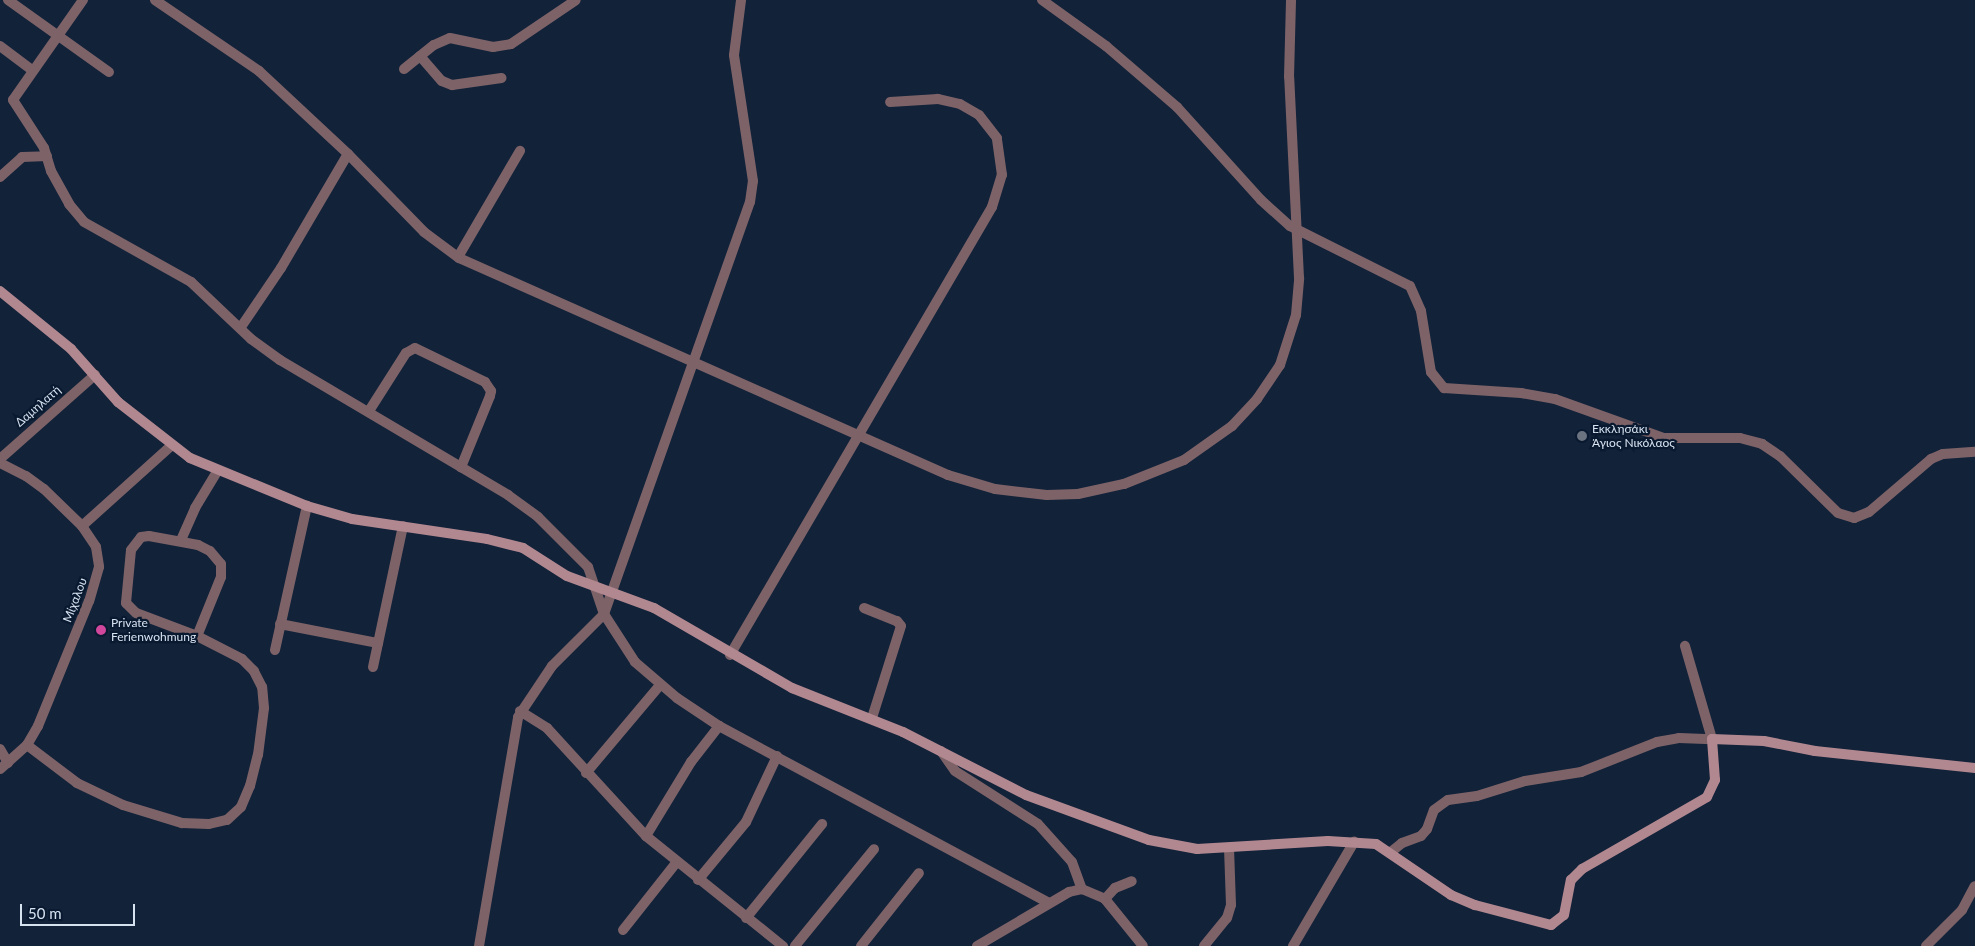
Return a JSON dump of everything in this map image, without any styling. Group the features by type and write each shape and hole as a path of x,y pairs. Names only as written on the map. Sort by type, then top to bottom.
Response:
{"street":[{"path":"8,0 109,72"},
{"path":"83,0 32,70 13,100 47,156 69,204 84,222 191,282 241,328 280,360 370,411 518,502 547,526 586,564 597,587 604,614 636,662 660,685 719,726 1049,903"},
{"path":"155,0 259,72 348,154 424,232 458,257 858,438 970,483 1028,494 1089,492 1124,484 1169,467 1202,449 1232,426 1257,399 1280,364 1296,315 1299,278 1289,77 1291,0"},
{"path":"404,69 420,56 452,37 494,47 511,44 576,0"},
{"path":"479,946 514,726 520,711 552,666 604,614 752,191 734,55 741,0"},
{"path":"1042,0 1157,88 1202,130 1261,200 1297,230 1389,273 1410,286 1421,311 1431,372 1444,388 1521,393 1554,399 1664,438 1740,438 1762,444 1780,456 1838,513 1854,518 1869,512 1931,459 1943,454 1975,452"},
{"path":"0,46 32,70"},
{"path":"420,56 442,80 452,85 502,78"},
{"path":"730,654 992,207 1002,176 997,138 979,115 960,104 938,99 890,102"},
{"path":"458,257 520,151"},
{"path":"241,328 281,268 348,154"},
{"path":"0,176 22,157 47,156"},
{"path":"0,291 71,349 118,402 171,446 218,470 307,506 352,519 512,544 531,552 567,576 654,608 730,654 792,688 872,718 1026,795 1126,833 1189,848 1229,848 1308,841 1376,844 1391,852 1436,885 1467,902 1541,924 1554,924 1564,915 1570,884 1578,873 1707,797 1715,780 1712,739 1685,646"},
{"path":"370,411 406,353 415,348 485,382 491,391 490,396 461,467"},
{"name":"Δαμηλατή","path":"0,459 94,375"},
{"path":"82,526 171,446"},
{"name":"Μίχαλου","path":"0,463 26,476 44,489 82,526 96,547 98,576 27,745 4,766"},
{"path":"181,540 195,508 218,470"},
{"path":"275,650 307,506"},
{"path":"373,667 403,526"},
{"path":"27,745 76,783 123,805 182,823 208,824 226,820 241,807 250,786 260,745 264,708 262,687 254,671 242,659 197,636 136,613 126,603 134,542 149,536 181,540 210,550 218,558 222,571 197,636"},
{"path":"864,608 897,621 901,626 872,718"},
{"path":"280,624 378,643"},
{"path":"586,773 660,685"},
{"path":"520,711 542,723 646,836 676,863 783,946"},
{"path":"646,836 691,762 719,726"},
{"path":"1391,852 1402,843 1421,836 1428,829 1434,810 1448,800 1477,796 1525,781 1581,772 1657,742 1679,738 1764,741 1815,751 1975,768"},
{"path":"0,749 4,766"},
{"path":"941,751 955,771 1016,808 1043,829 1072,862 1082,889"},
{"path":"698,880 746,822 778,756"},
{"path":"746,918 822,824"},
{"path":"1292,946 1354,842"},
{"path":"1204,946 1227,918 1231,905 1229,848"},
{"path":"795,946 874,849"},
{"path":"623,930 676,863"},
{"path":"861,946 918,873"},
{"path":"1105,898 1115,888 1132,881"},
{"path":"1926,946 1962,910 1975,886"},
{"path":"977,946 1049,903 1082,889 1105,898 1143,946"}],"place":[{"name":"Εκκλησάκι Άγιος Νικόλαος","path":"1582,436"},
{"name":"Private Ferienwohmung","path":"101,630"}]}
